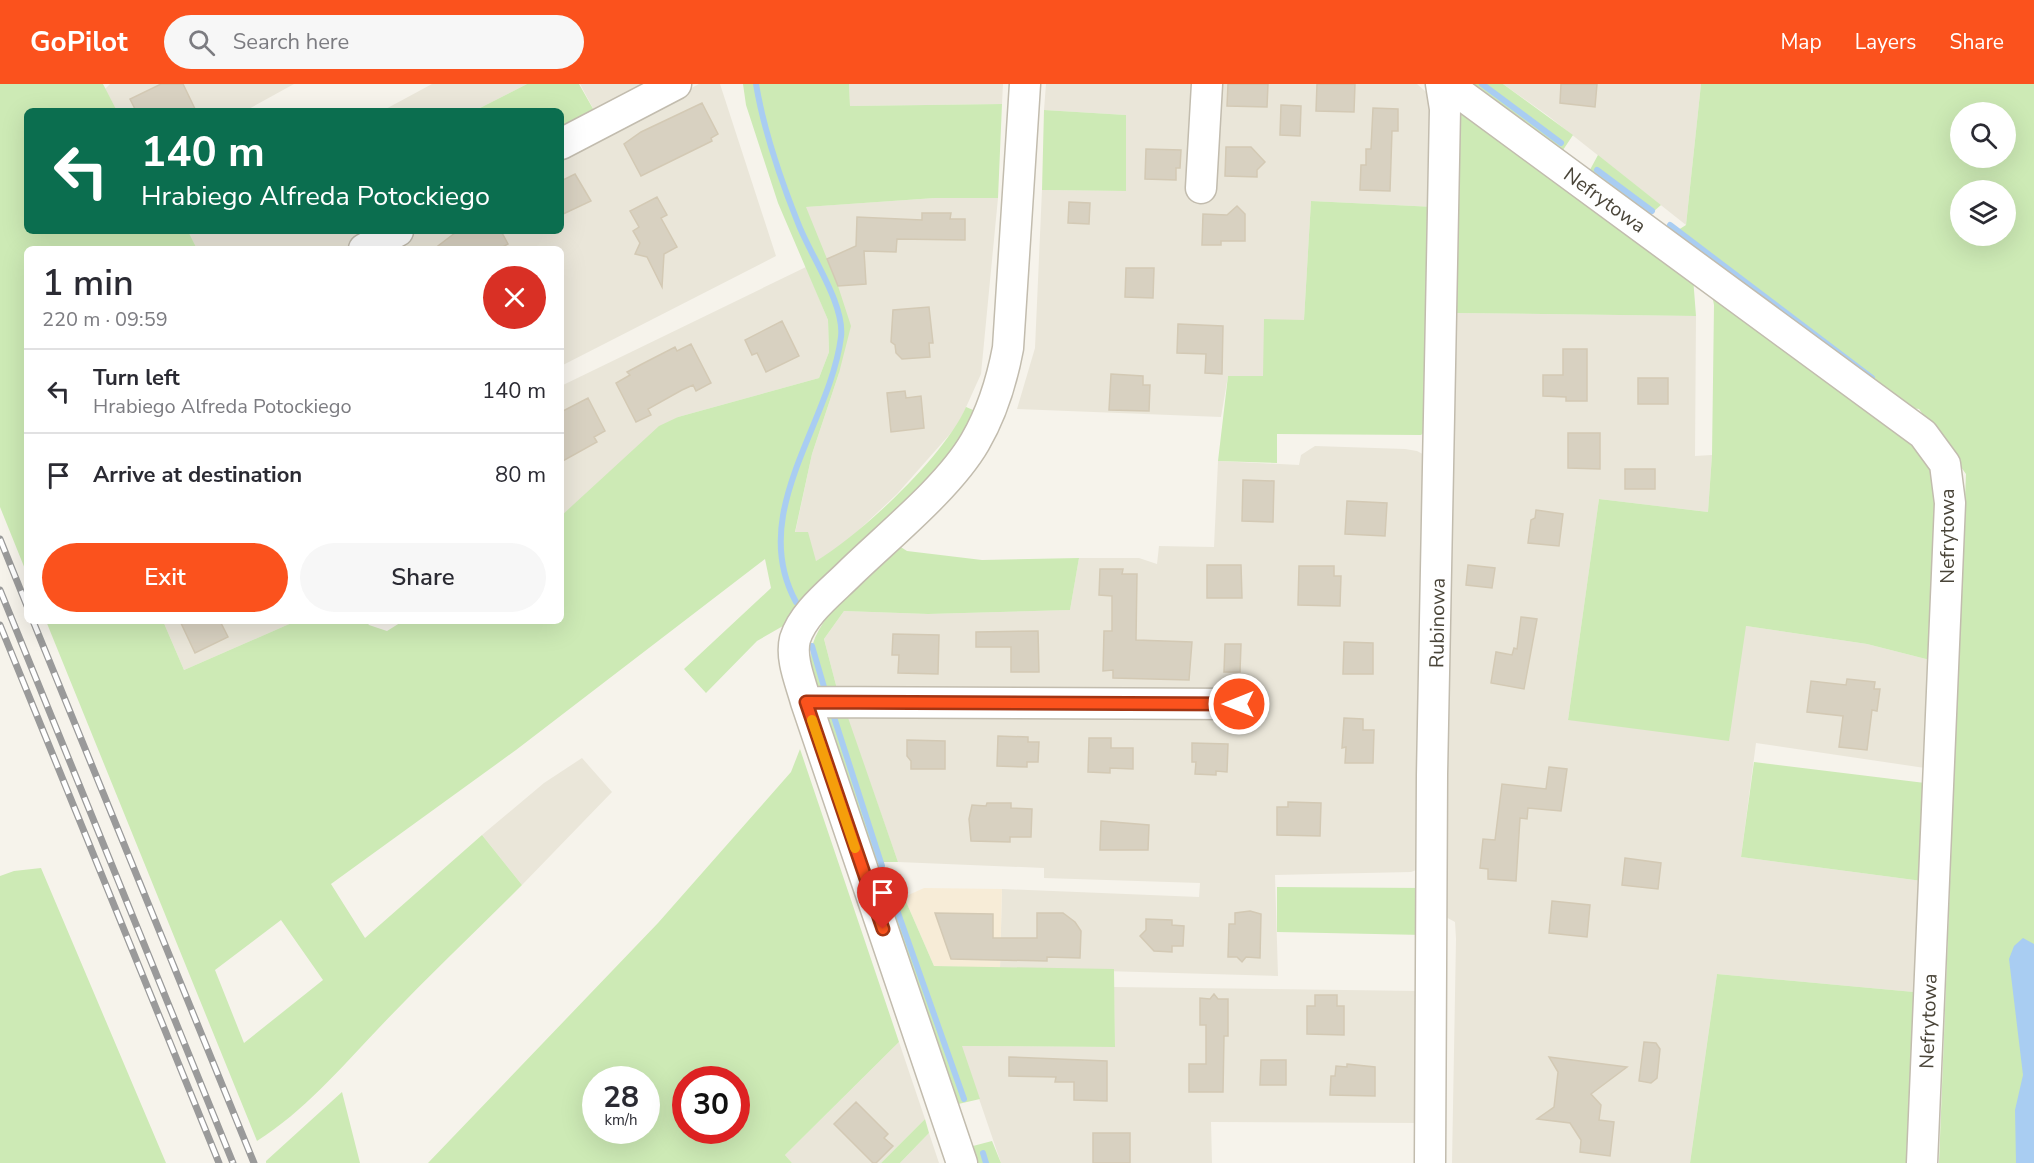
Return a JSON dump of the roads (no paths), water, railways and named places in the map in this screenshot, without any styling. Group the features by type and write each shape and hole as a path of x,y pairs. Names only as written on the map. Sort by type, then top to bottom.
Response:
{"street":[{"path":"564,142 676,84"},
{"path":"962,1163 806,702 794,651 795,639 813,609 954,472 975,442 998,390 1008,348 1012,313 1025,84"},
{"path":"1201,188 1207,84"},
{"name":"Rubinowa","path":"1430,1163 1432,775 1445,110 1441,84"},
{"name":"Nefrytowa","path":"1447,84 1923,434 1945,464 1950,503 1922,1163"},
{"path":"370,246 392,234"},
{"path":"806,702 1239,704"}],"water":[{"path":"2023,938 2034,944 2034,1163 2016,1163 2015,1110 2023,1075 2009,959 2014,946"}],"waterway":[{"path":"756,84 768,137 785,189 803,236 826,280 841,324 841,337 834,370 796,469 786,502 781,535 783,569 796,602"},
{"path":"1482,84 1561,143"},
{"path":"1597,170 1652,211"},
{"path":"1670,225 1872,378"},
{"path":"812,646 824,687"},
{"path":"832,711 882,866"},
{"path":"892,896 964,1099"},
{"path":"983,1153 986,1163"}],"railway":[{"path":"0,539 24,599"},
{"path":"0,590 233,1163"},
{"path":"34,624 254,1163"},
{"path":"0,625 219,1163"}]}
